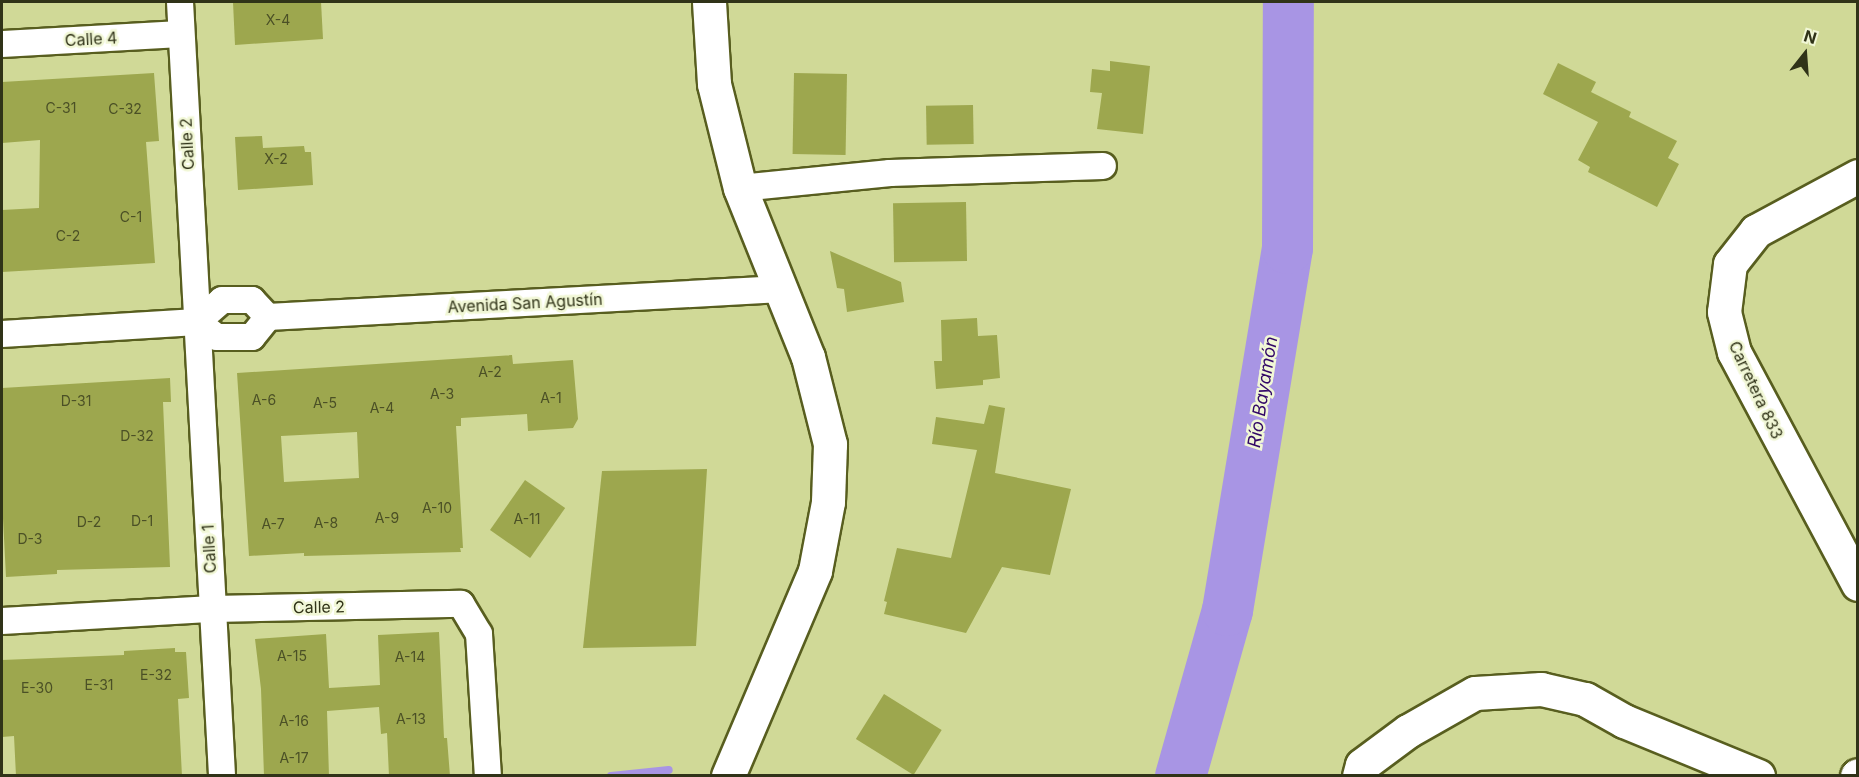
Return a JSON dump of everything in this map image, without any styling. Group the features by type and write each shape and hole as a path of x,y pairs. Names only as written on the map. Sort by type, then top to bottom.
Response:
{"street":[{"name":"Calle 2","path":"180,2 197,322"},
{"path":"709,2 714,84 740,188 808,357 830,444 828,502 815,571 728,776"},
{"name":"Calle 4","path":"2,44 181,34"},
{"path":"740,188 890,173 1103,166"},
{"name":"Carretera 833","path":"1857,176 1756,231 1730,264 1724,312 1734,352 1857,584"},
{"name":"Avenida San Agustín","path":"268,317 781,289"},
{"path":"2,334 197,322 222,300 252,300 268,317 252,337 217,337 197,322"},
{"name":"Calle 1","path":"197,322 222,776"},
{"name":"Calle 2","path":"2,621 213,609 461,604 479,634 488,776"},
{"path":"1359,776 1362,765 1408,731 1475,693 1541,689 1585,699 1624,722 1758,776"}],"building":[{"path":"233,2 321,2 323,39 235,45"},
{"path":"1110,61 1150,66 1143,134 1097,129 1102,93 1090,92 1092,69 1110,71"},
{"path":"1558,63 1596,82 1591,92 1631,112 1629,117 1677,141 1668,158 1679,164 1657,207 1588,172 1590,167 1578,160 1598,122 1543,94"},
{"path":"154,73 159,141 146,142 155,263 2,272 2,210 39,208 40,140 2,143 2,82"},
{"path":"794,73 847,74 846,155 793,154"},
{"path":"973,105 974,144 927,145 926,106"},
{"path":"262,136 263,148 304,146 305,152 311,152 313,185 238,190 235,137"},
{"path":"966,202 967,261 894,262 893,203"},
{"path":"830,251 901,282 904,302 847,312 844,289 837,288"},
{"path":"977,318 978,336 997,335 1000,378 983,380 983,385 936,389 934,361 942,361 941,320"},
{"path":"512,355 513,364 573,360 578,419 573,428 528,431 527,414 461,418 461,426 456,426 463,548 460,548 461,552 304,556 304,553 249,556 237,373","holes":["357,432 359,478 284,482 281,436"]},
{"path":"170,378 171,402 163,402 170,567 57,570 57,574 6,577 2,499 2,388"},
{"path":"989,405 1005,408 995,473 1071,489 1050,575 1002,567 966,633 884,614 887,602 884,601 897,548 951,558 977,450 932,444 936,417 984,424"},
{"path":"707,469 696,646 583,648 602,471"},
{"path":"525,480 565,508 530,558 490,530"},
{"path":"439,632 444,738 447,738 450,776 389,776 387,733 381,734 379,707 327,711 329,776 264,776 261,689 255,639 326,634 329,688 380,685 378,635"},
{"path":"175,648 175,652 186,652 189,698 178,699 182,776 16,776 14,736 2,737 2,660 124,655 124,651"},
{"path":"884,694 942,730 914,775 856,739"}],"waterway":[{"name":"Río Bayamón","path":"1180,776 1227,610 1287,248 1288,2"},
{"path":"611,776 669,770"}]}
